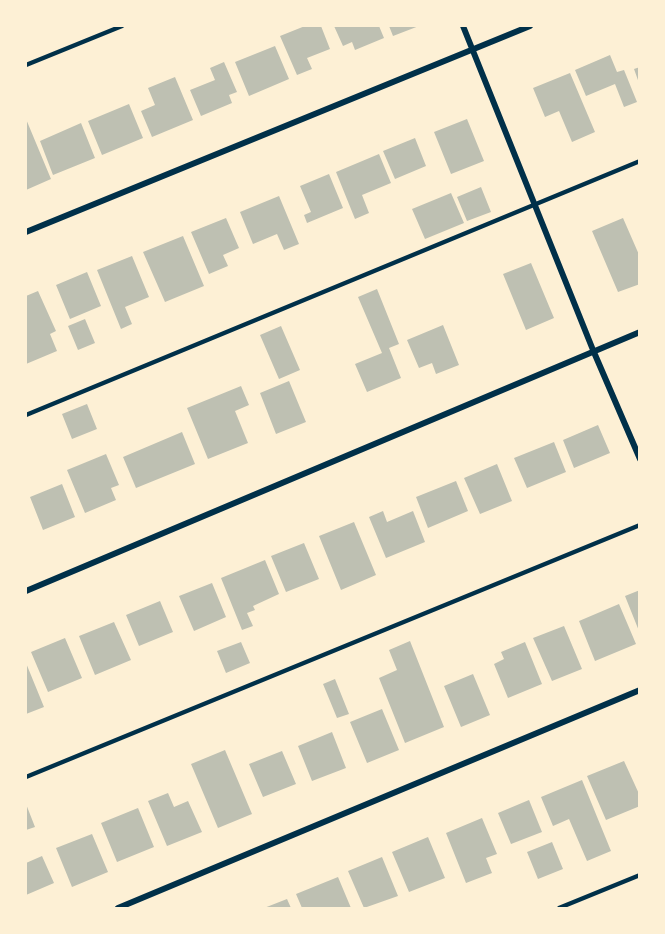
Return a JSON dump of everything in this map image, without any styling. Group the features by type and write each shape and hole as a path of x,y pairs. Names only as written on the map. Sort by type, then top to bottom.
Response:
{"street":[{"path":"464,26 593,350 639,459"},
{"path":"26,232 530,26"},
{"path":"26,591 639,332"},
{"path":"118,909 639,690"}],"lane":[{"path":"26,65 122,26"},
{"path":"26,415 639,161"},
{"path":"26,777 639,525"},
{"path":"559,909 639,875"}],"building":[{"path":"305,26 321,26 330,49 307,58 312,69 297,75 280,36"},
{"path":"334,26 379,26 384,38 355,50 352,42 343,46"},
{"path":"389,26 419,26 393,36"},
{"path":"275,46 289,79 249,96 235,62"},
{"path":"610,55 617,72 624,70 637,102 624,107 615,84 586,96 575,70"},
{"path":"224,62 237,92 229,95 232,103 201,116 190,90 215,80 210,68"},
{"path":"640,67 640,83 639,83 634,69"},
{"path":"570,73 595,132 572,142 559,111 545,117 533,88"},
{"path":"175,77 193,120 152,137 141,111 155,105 148,88"},
{"path":"129,104 143,138 102,155 88,121"},
{"path":"26,119 51,179 26,190"},
{"path":"467,119 484,161 451,174 434,132"},
{"path":"81,123 95,158 53,175 40,141"},
{"path":"415,138 426,166 395,179 383,151"},
{"path":"379,154 391,183 362,195 369,213 355,219 336,172"},
{"path":"329,174 343,208 307,223 304,215 311,212 300,186"},
{"path":"481,187 491,212 467,221 457,197"},
{"path":"451,193 464,223 425,239 412,209"},
{"path":"279,196 299,244 284,250 277,234 253,244 240,212"},
{"path":"226,218 239,248 223,255 228,266 209,274 191,232"},
{"path":"623,218 640,257 640,284 618,292 592,231"},
{"path":"183,236 204,286 165,302 143,252"},
{"path":"132,256 149,297 125,307 132,324 121,329 97,270"},
{"path":"531,263 554,318 526,330 503,274"},
{"path":"87,272 101,306 70,319 56,285"},
{"path":"377,289 399,344 389,348 401,378 367,392 355,364 382,353 358,297"},
{"path":"38,291 56,331 50,334 57,351 26,364 26,296"},
{"path":"85,319 95,343 78,350 68,326"},
{"path":"443,325 459,365 436,374 432,363 419,368 407,340"},
{"path":"281,326 300,370 279,379 260,335"},
{"path":"289,381 306,422 276,434 260,393"},
{"path":"241,386 249,405 235,411 248,443 208,459 187,408"},
{"path":"87,404 97,429 72,439 62,414"},
{"path":"598,425 610,453 574,468 563,440"},
{"path":"182,432 195,464 136,488 123,457"},
{"path":"554,442 566,472 527,488 514,458"},
{"path":"106,454 119,485 111,488 116,500 85,513 67,470"},
{"path":"497,464 512,501 480,514 464,478"},
{"path":"456,481 468,511 428,528 416,497"},
{"path":"62,484 75,517 43,530 30,497"},
{"path":"383,511 387,522 413,511 425,542 386,558 369,517"},
{"path":"354,522 376,575 341,590 319,536"},
{"path":"304,543 319,579 286,592 271,556"},
{"path":"265,560 279,594 253,606 255,610 247,613 253,626 242,630 221,578"},
{"path":"212,583 226,617 194,631 179,596"},
{"path":"640,590 640,631 639,631 625,596"},
{"path":"160,601 173,632 139,646 126,615"},
{"path":"619,604 636,644 595,661 579,621"},
{"path":"114,622 131,660 95,675 79,636"},
{"path":"564,626 582,669 552,681 533,638"},
{"path":"65,638 82,678 48,692 31,652"},
{"path":"410,641 444,727 405,743 379,678 397,670 389,650"},
{"path":"241,642 250,663 226,673 217,651"},
{"path":"525,642 542,684 508,698 494,664 504,659 501,652"},
{"path":"26,663 44,707 26,714"},
{"path":"473,674 490,715 461,727 444,686"},
{"path":"335,679 349,714 337,718 323,684"},
{"path":"382,709 399,750 367,763 350,722"},
{"path":"332,732 346,768 312,781 298,746"},
{"path":"225,750 252,814 218,828 191,764"},
{"path":"282,751 296,784 263,797 249,764"},
{"path":"624,761 640,796 640,806 606,820 587,776"},
{"path":"582,780 611,851 587,861 569,819 553,826 541,797"},
{"path":"168,793 174,807 188,801 202,832 167,846 148,801"},
{"path":"529,800 542,832 511,844 498,813"},
{"path":"26,804 35,827 26,830"},
{"path":"138,808 154,847 117,862 101,823"},
{"path":"482,818 497,854 486,858 492,873 466,883 446,833"},
{"path":"92,834 108,872 72,887 56,848"},
{"path":"428,837 445,878 409,892 392,852"},
{"path":"552,842 563,869 538,879 527,852"},
{"path":"42,856 54,883 26,895 26,863"},
{"path":"382,857 398,896 364,908 348,871"},
{"path":"338,877 351,908 302,908 296,894"},
{"path":"287,899 291,908 264,908"}]}
